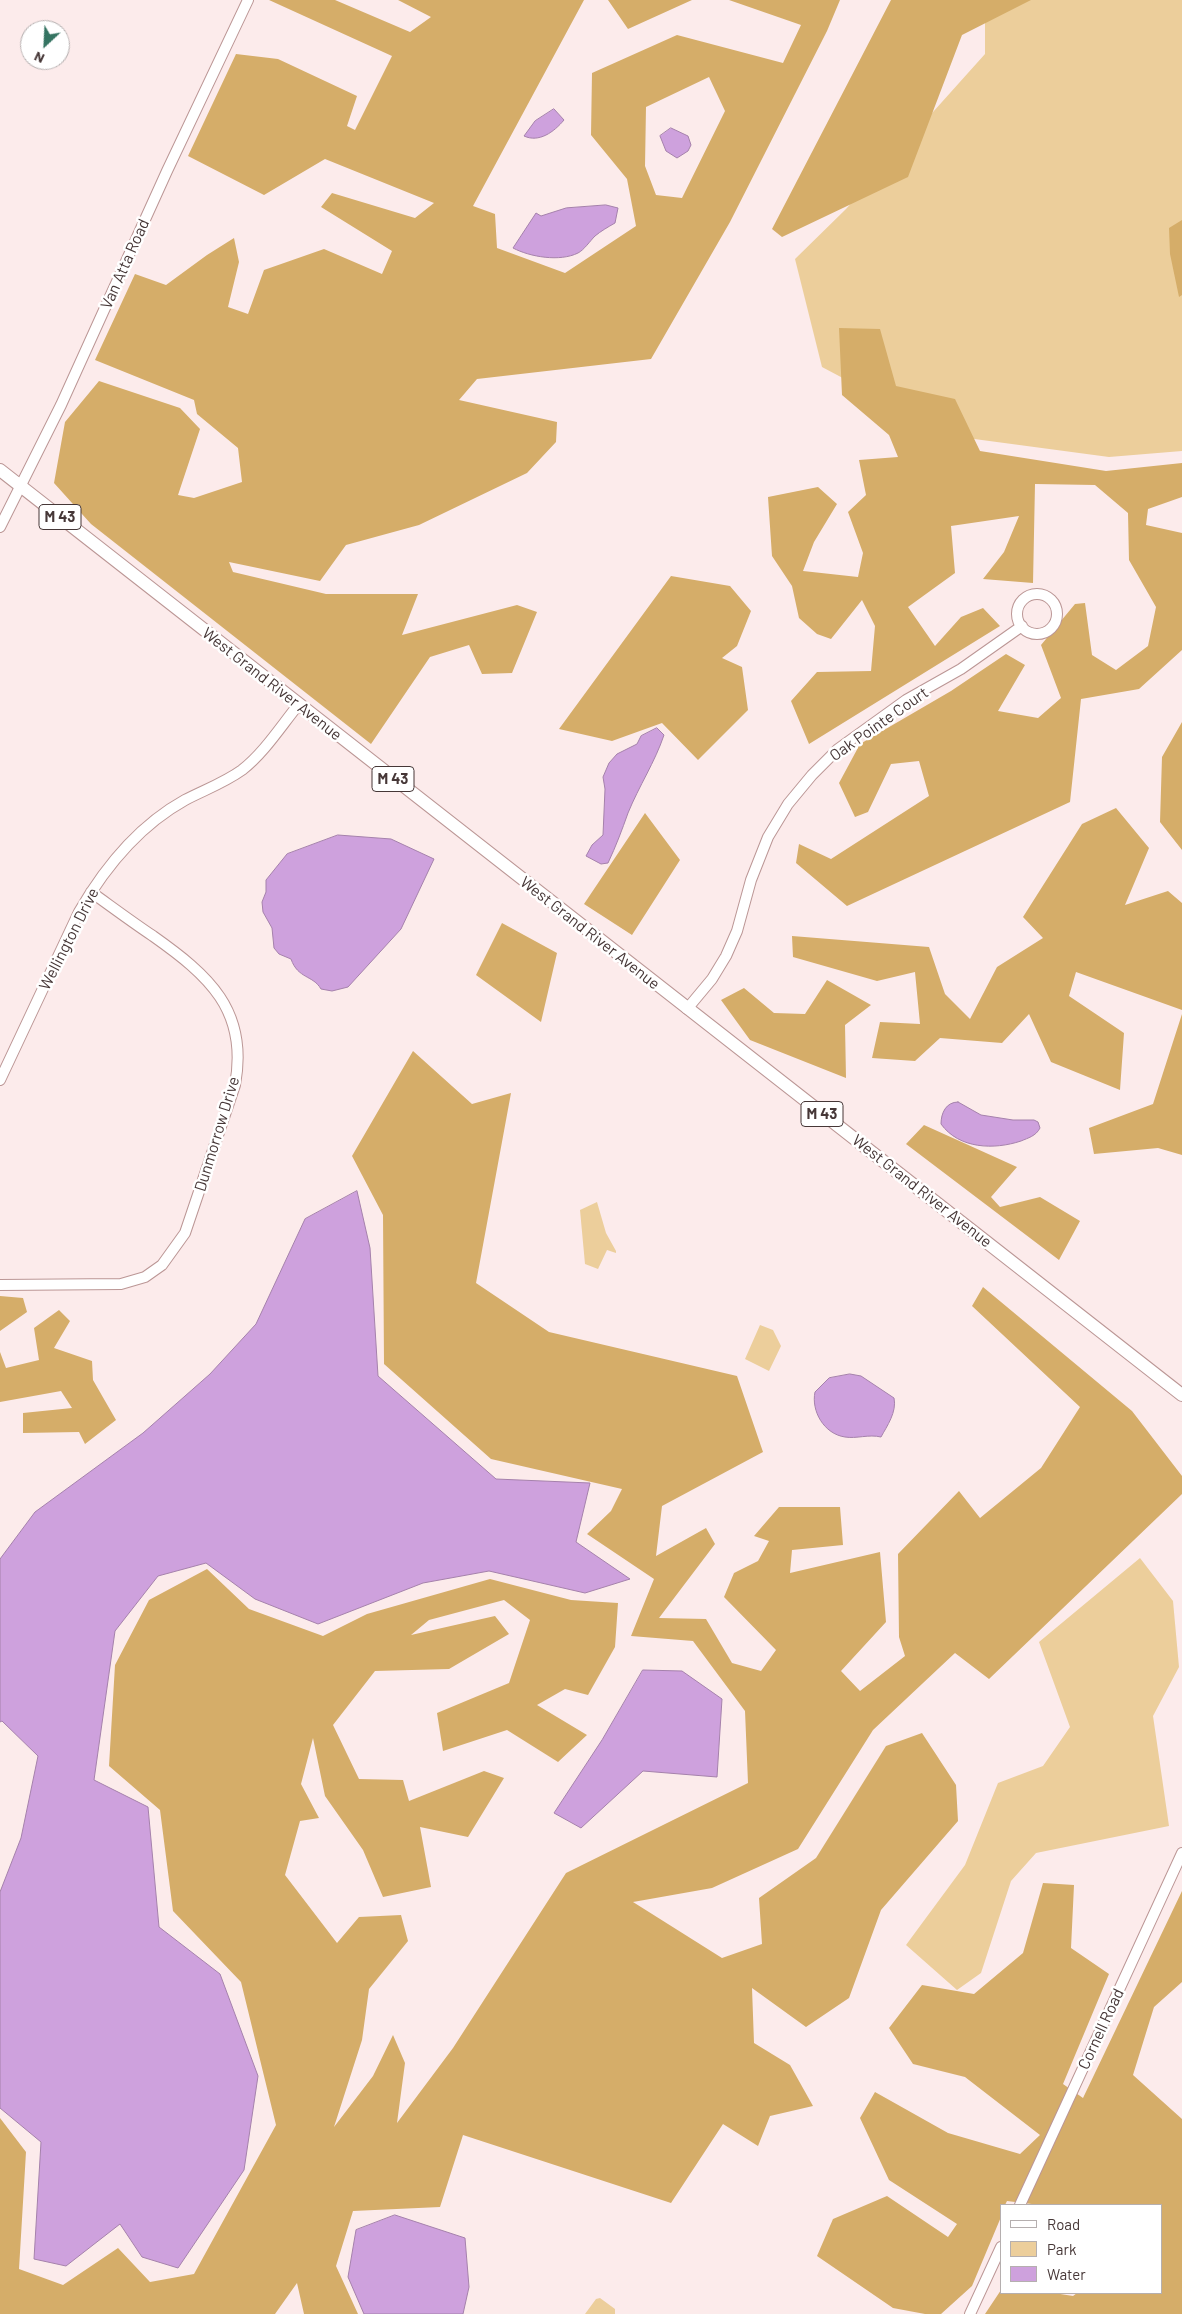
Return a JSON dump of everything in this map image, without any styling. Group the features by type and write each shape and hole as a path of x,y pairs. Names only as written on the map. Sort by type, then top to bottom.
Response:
{"main road":[{"name":"West Grand River Avenue","path":"0,470 1182,1395"}],"street":[{"name":"Van Atta Road","path":"0,527 63,400 167,171 248,0"},
{"name":"Oak Pointe Court","path":"687,1009 712,979 726,956 737,932 750,880 768,837 788,804 812,775 838,749 906,700 961,669 1022,626"},
{"name":"Wellington Drive","path":"0,1080 91,892 124,849 150,824 178,804 226,780 249,764 299,704"},
{"name":"Dunmorrow Drive","path":"0,1285 121,1284 145,1276 162,1265 173,1253 185,1233 235,1085 237,1070 236,1041 228,1013 213,986 190,963 91,892"},
{"name":"Cornell Road","path":"1020,2204 1182,1853"},
{"path":"970,2314 1000,2249"}],"green space":[{"path":"985,0 1182,0 1182,451 1109,457 952,436 822,367 795,259 846,209 985,54"},
{"path":"597,1202 606,1233 616,1251 616,1253 607,1250 598,1269 585,1264 580,1210"},
{"path":"760,1325 773,1330 781,1346 769,1371 745,1359"},
{"path":"1140,1558 1173,1601 1179,1667 1153,1716 1169,1826 1036,1853 1011,1881 981,1973 957,1990 906,1945 965,1865 998,1783 1043,1766 1070,1727 1039,1642"},
{"path":"600,2298 615,2309 615,2314 585,2314 596,2299"}],"shaded area":[{"path":"269,0 335,0 410,32 431,17 398,0 584,0 473,206 495,214 497,248 565,273 636,226 627,179 591,135 592,73 677,35 783,63 801,25 729,0 840,0 827,31 730,222 651,359 477,379 459,400 557,422 556,442 527,473 419,525 346,545 320,581 229,562 233,572 326,594 418,594 402,635 517,605 537,612 512,673 482,674 469,645 430,657 371,744 91,524 54,483 65,422 99,381 180,408 200,429 178,495 194,498 242,482 238,448 197,414 194,400 95,360 135,274 166,285 234,238 239,262 228,307 248,314 264,270 324,249 382,274 392,251 321,207 332,193 415,218 434,203 325,159 264,195 188,156 236,54 278,59 357,96 347,126 355,130 392,56","holes":["709,77 725,111 682,198 656,195 645,166 646,107"]},
{"path":"608,0 692,0 628,29"},
{"path":"891,0 1031,0 962,35 908,177 782,237 772,229"},
{"path":"1182,220 1182,295 1179,297 1170,254 1169,228"},
{"path":"839,328 880,329 896,386 955,399 980,451 1106,471 1182,463 1182,497 1148,509 1146,525 1182,533 1182,650 1139,689 1081,699 1070,802 847,906 796,863 799,844 831,859 929,796 919,761 891,764 868,812 855,817 839,783 860,744 951,691 1006,654 1025,665 998,711 1038,718 1061,698 1041,645 1075,604 1085,603 1092,655 1116,670 1148,646 1156,607 1129,560 1128,513 1095,485 1035,484 1033,583 983,579 1004,552 1019,516 951,526 955,573 908,607 935,646 961,617 983,608 1000,626 809,744 791,701 817,672 871,671 875,626 862,600 831,639 817,634 799,618 792,586 772,556 768,497 818,487 837,504 814,542 803,571 858,577 863,553 848,512 866,495 859,460 898,457 889,435 842,395"},
{"path":"671,576 730,586 751,611 737,646 722,658 742,667 748,710 698,760 662,723 612,741 559,729"},
{"path":"1182,722 1182,850 1160,822 1162,757"},
{"path":"1116,808 1149,848 1125,905 1168,891 1182,903 1182,1010 1076,972 1069,996 1124,1033 1120,1090 1051,1062 1029,1014 1002,1043 940,1038 915,1061 872,1058 880,1022 920,1024 915,972 877,981 793,957 792,936 929,947 945,994 970,1019 997,967 1043,938 1023,917 1082,824"},
{"path":"645,813 680,860 632,935 584,904"},
{"path":"502,923 557,953 541,1022 476,975"},
{"path":"827,980 871,1005 845,1025 846,1078 750,1040 721,1000 744,988 774,1013 805,1014"},
{"path":"1182,1014 1182,1155 1158,1148 1094,1154 1089,1128 1153,1104"},
{"path":"413,1051 472,1104 511,1093 476,1283 549,1332 737,1376 763,1452 662,1506 656,1556 706,1528 715,1544 659,1618 706,1619 732,1663 761,1671 776,1650 724,1597 734,1573 758,1561 769,1541 754,1536 779,1507 840,1507 843,1545 792,1550 790,1573 880,1552 886,1622 841,1671 860,1691 905,1656 899,1637 898,1554 959,1491 980,1518 1041,1468 1080,1407 972,1306 983,1287 1132,1411 1182,1476 1182,1494 989,1679 955,1653 873,1730 798,1849 712,1888 633,1902 722,1958 762,1944 759,1898 816,1858 886,1746 922,1733 956,1785 958,1821 881,1910 849,1998 806,2027 752,1988 754,2043 790,2065 813,2106 770,2116 758,2146 723,2124 671,2203 463,2135 440,2207 353,2211 336,2266 358,2314 304,2314 297,2283 275,2314 0,2314 0,2118 26,2152 19,2269 63,2285 118,2248 150,2282 194,2274 276,2125 241,1982 173,1911 160,1810 109,1766 115,1665 149,1600 207,1569 249,1609 323,1636 367,1614 490,1579 571,1600 618,1603 615,1647 588,1695 565,1689 537,1705 587,1735 558,1762 507,1730 443,1751 437,1713 509,1683 530,1620 504,1600 429,1620 411,1635 495,1616 509,1634 449,1669 375,1671 333,1725 359,1779 403,1780 409,1801 484,1771 504,1778 468,1837 420,1827 431,1887 383,1897 363,1850 325,1796 313,1738 301,1784 319,1818 300,1821 285,1875 337,1943 359,1917 401,1915 408,1941 369,1989 362,2040 334,2127 373,2076 393,2035 405,2063 397,2123 453,2048 566,1873 748,1783 745,1711 693,1641 631,1636 654,1579 587,1534 611,1511 622,1489 491,1459 384,1364 383,1215 352,1156"},
{"path":"924,1125 1017,1167 991,1197 1000,1207 1040,1197 1080,1221 1059,1260 906,1144"},
{"path":"0,1296 23,1298 27,1312 0,1331"},
{"path":"59,1310 70,1321 54,1348 92,1361 93,1380 116,1420 85,1444 79,1432 23,1433 23,1413 72,1408 61,1391 0,1402 0,1352 6,1368 39,1360 34,1328"},
{"path":"1043,1883 1074,1885 1071,1948 1109,1974 1063,2084 1083,2098 1182,1891 1182,1982 1154,2007 1133,2075 1182,2119 1182,2314 985,2314 1000,2292 1000,2294 1060,2294 1073,2296 1076,2294 1162,2294 1162,2204 1032,2204 1007,2201 1006,2204 1000,2204 1000,2219 972,2286 941,2314 925,2314 893,2308 817,2256 833,2219 887,2196 948,2237 957,2224 889,2180 860,2118 875,2092 948,2133 1020,2154 1040,2135 965,2077 913,2064 889,2028 922,1985 974,1994 1023,1953"}],"water":[{"path":"554,109 564,120 556,129 541,137 530,138 524,136 535,121"},
{"path":"671,128 688,136 691,145 688,151 677,158 666,151 660,136"},
{"path":"606,205 618,208 615,223 595,236 578,253 571,256 554,258 536,256 513,248 536,213 541,216 566,208"},
{"path":"657,728 664,735 660,745 632,803 608,863 601,864 586,856 592,845 603,835 605,789 603,777 609,763 617,754 637,744 641,736"},
{"path":"338,835 391,839 434,859 401,929 348,987 332,991 321,989 314,981 301,974 291,959 279,954 274,948 272,928 263,912 262,902 266,892 266,880 287,854"},
{"path":"958,1102 981,1115 1013,1120 1034,1120 1038,1122 1040,1128 1032,1136 1011,1144 989,1146 967,1143 948,1132 941,1124 942,1116 947,1106"},
{"path":"357,1191 370,1248 378,1376 496,1479 590,1483 576,1542 630,1579 585,1593 489,1571 423,1583 318,1624 255,1599 206,1563 158,1576 115,1631 94,1780 148,1807 159,1927 220,1974 258,2076 244,2170 178,2268 142,2257 120,2224 66,2266 34,2259 41,2142 0,2108 0,1892 21,1838 38,1756 2,1721 0,1722 0,1559 35,1512 143,1433 210,1374 256,1324 305,1219"},
{"path":"850,1374 861,1376 894,1398 893,1414 881,1437 845,1437 838,1435 825,1426 817,1414 814,1399 815,1392 829,1378"},
{"path":"643,1670 682,1671 722,1699 717,1777 643,1771 581,1828 554,1813 602,1740"},
{"path":"395,2215 465,2238 469,2287 463,2314 364,2314 348,2277 356,2230"}]}
